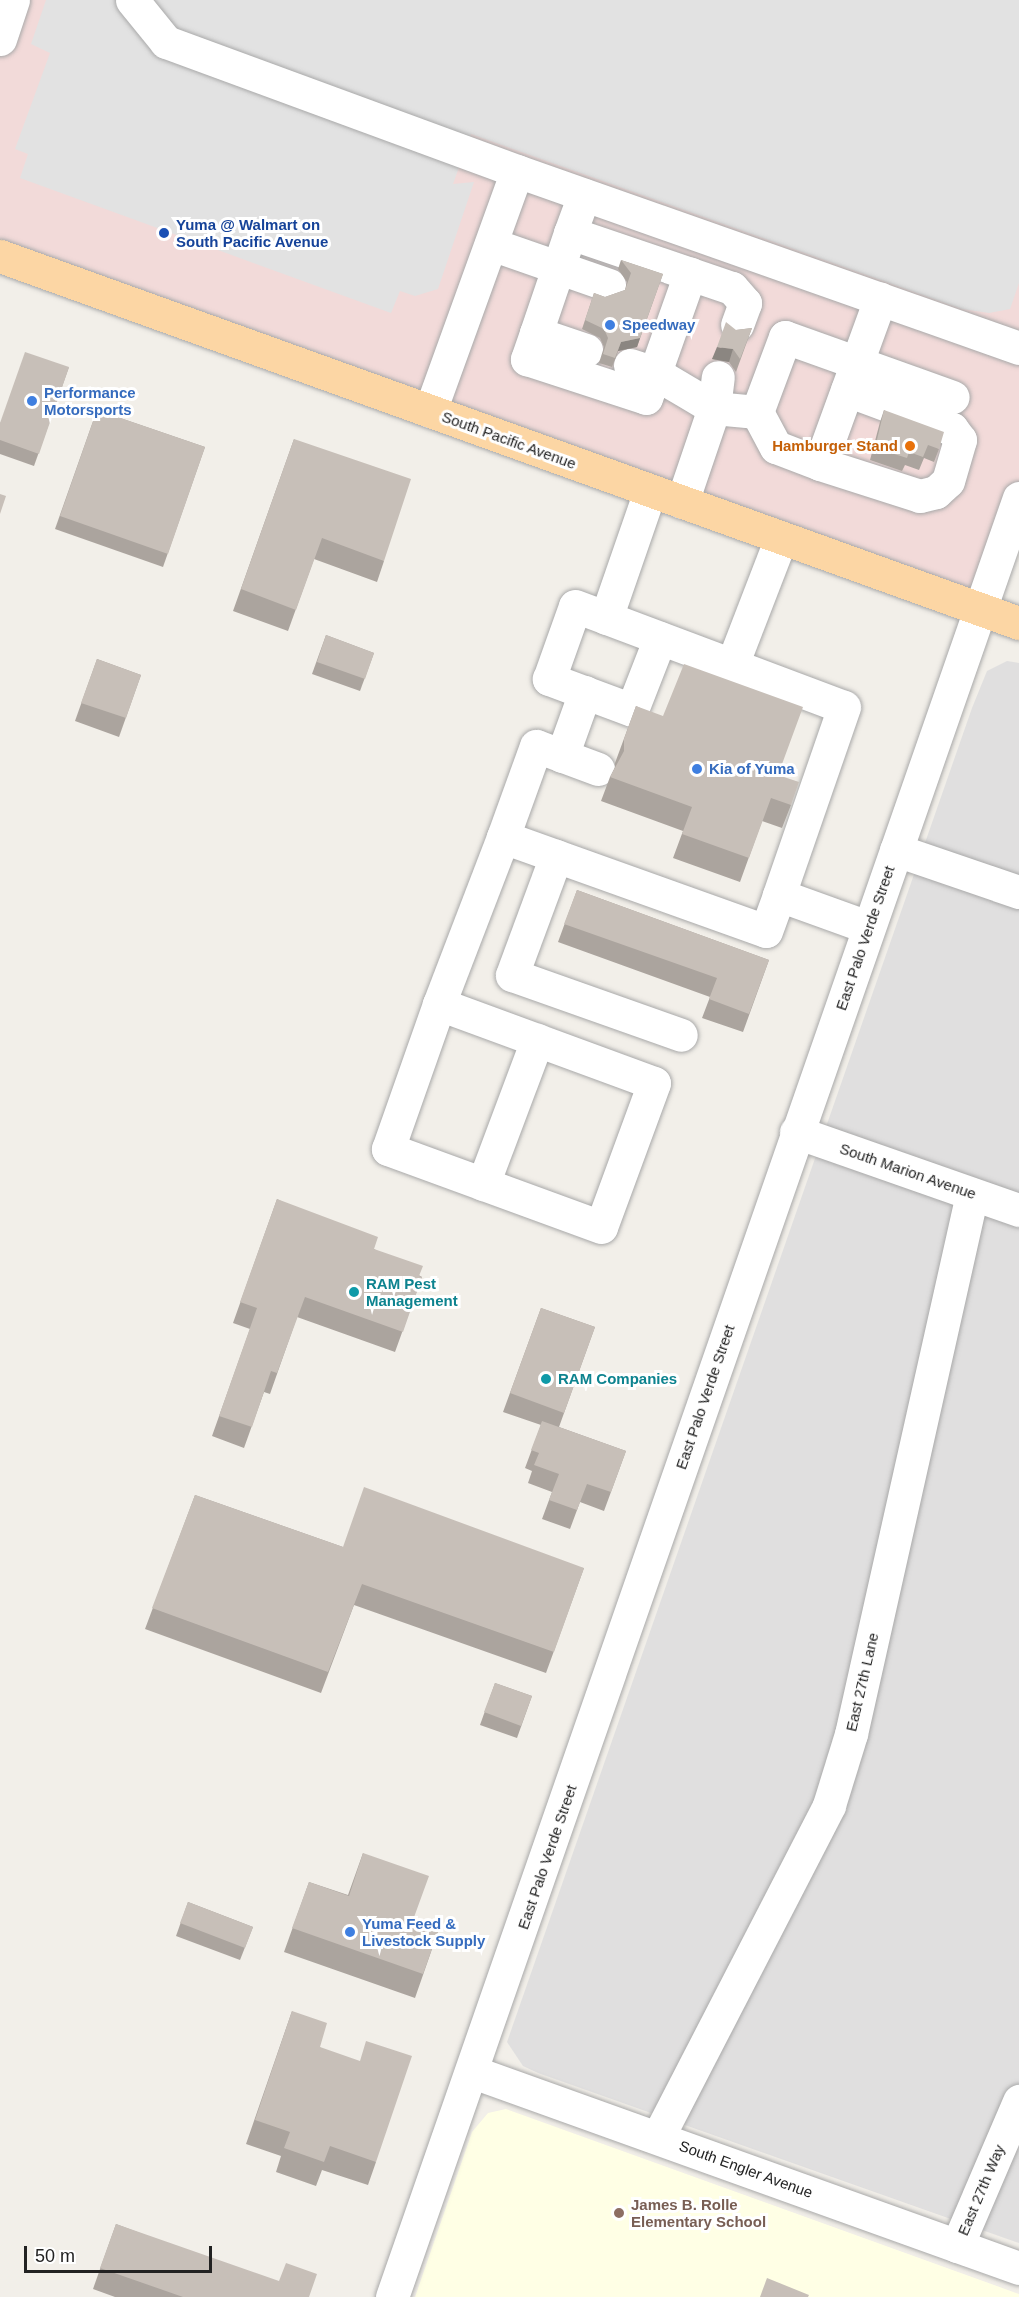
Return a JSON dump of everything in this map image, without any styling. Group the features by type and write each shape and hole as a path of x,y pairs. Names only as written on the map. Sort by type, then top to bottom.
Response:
{"main road":[{"name":"South Pacific Avenue","path":"0,256 1019,623"}],"street":[{"path":"0,39 13,0"},
{"path":"132,0 166,42 517,171 1019,348"},
{"path":"430,411 517,171"},
{"path":"584,195 527,359 646,398 643,369 665,305 690,274"},
{"path":"570,233 732,288 745,303 737,325"},
{"path":"491,244 609,285"},
{"path":"820,464 880,299"},
{"path":"536,333 586,350"},
{"path":"643,369 716,393 757,412 776,447 820,464 920,496 936,492 948,481 958,456 960,440 952,429 785,338 757,412"},
{"path":"853,376 953,397"},
{"path":"682,502 716,393"},
{"path":"606,618 650,490"},
{"name":"East Palo Verde Street","path":"393,2297 473,2072 796,1132 1019,498"},
{"path":"732,665 781,538"},
{"path":"503,837 766,931 844,706 575,606 549,679 632,710 660,638"},
{"path":"562,756 585,692"},
{"path":"439,1004 654,1083 601,1227 388,1149 439,1004 536,746 598,768"},
{"path":"896,850 1019,892"},
{"path":"556,856 513,975 681,1035"},
{"path":"779,895 868,927"},
{"path":"483,1184 537,1040"},
{"name":"South Marion Avenue","path":"796,1132 1019,1210"},
{"name":"East 27th Lane","path":"658,2137 829,1805 851,1734 972,1194"},
{"name":"South Engler Avenue","path":"473,2072 1019,2268"},
{"name":"East 27th Way","path":"957,2246 1019,2102"}],"shaded area":[{"path":"0,0 1019,0 1019,498 979,609 0,255"},
{"path":"46,0 1019,0 1019,283 1010,309 989,313 962,309 471,134 453,184 474,182 438,289 415,296 400,291 391,313 20,178 28,154 15,149 50,53 31,44"},
{"path":"1007,661 1019,663 1019,2243 538,2073 523,2066 507,2042 972,708 987,671"},
{"name":"James B. Rolle Elementary School","path":"506,2109 1019,2294 1019,2297 415,2297 472,2132 488,2113"}],"building":[{"path":"621,260 663,274 640,338 621,342 615,358 603,354 608,338 604,329 585,320 594,293 605,297 625,290 631,273"},
{"path":"726,322 736,330 752,328 740,359 733,349 717,347"},
{"name":"Performance Motorsports","path":"25,352 69,367 39,454 0,440 0,423"},
{"path":"97,410 205,447 168,554 60,516"},
{"name":"Hamburger Stand","path":"884,410 944,432 939,449 928,445 923,457 909,452 907,458 875,448"},
{"path":"294,439 411,479 384,561 322,538 296,610 241,589"},
{"path":"0,494 6,496 0,514"},
{"path":"326,635 374,653 365,679 317,662"},
{"path":"97,659 141,675 126,718 81,703"},
{"name":"Kia of Yuma","path":"684,664 803,707 778,775 799,782 791,805 771,798 749,858 682,834 692,807 610,777 624,751 624,739 636,706 663,716"},
{"path":"577,890 769,960 749,1014 709,999 717,978 564,924"},
{"path":"277,1199 378,1237 374,1249 423,1266 419,1276 422,1277 403,1332 305,1297 277,1373 271,1371 252,1427 219,1416 257,1308 240,1302"},
{"name":"RAM Companies","path":"541,1308 595,1327 564,1413 510,1393"},
{"path":"542,1421 626,1451 611,1492 587,1484 577,1510 549,1500 559,1474 534,1465 539,1453 531,1450"},
{"path":"364,1487 584,1568 554,1652 362,1584 328,1672 152,1608 195,1495 343,1547"},
{"path":"495,1683 532,1696 521,1726 484,1712"},
{"name":"Yuma Feed & Livestock Supply","path":"363,1853 429,1876 413,1920 439,1929 423,1974 292,1928 309,1882 349,1896"},
{"path":"188,1902 253,1927 245,1948 180,1923"},
{"path":"292,2011 327,2023 320,2047 360,2061 366,2041 412,2056 376,2162 330,2146 324,2162 284,2148 290,2132 255,2120"},
{"path":"116,2224 279,2281 286,2263 317,2274 309,2297 183,2297 100,2268"},
{"path":"767,2278 809,2295 808,2297 760,2297"}],"place":[{"name":"Yuma @ Walmart on South Pacific Avenue","path":"164,233"},
{"name":"Speedway","path":"610,325"},
{"name":"Performance Motorsports","path":"32,401"},
{"name":"Hamburger Stand","path":"910,446"},
{"name":"Kia of Yuma","path":"697,769"},
{"name":"RAM Pest Management","path":"354,1292"},
{"name":"RAM Companies","path":"546,1379"},
{"name":"Yuma Feed & Livestock Supply","path":"350,1932"},
{"name":"James B. Rolle Elementary School","path":"619,2213"}]}
